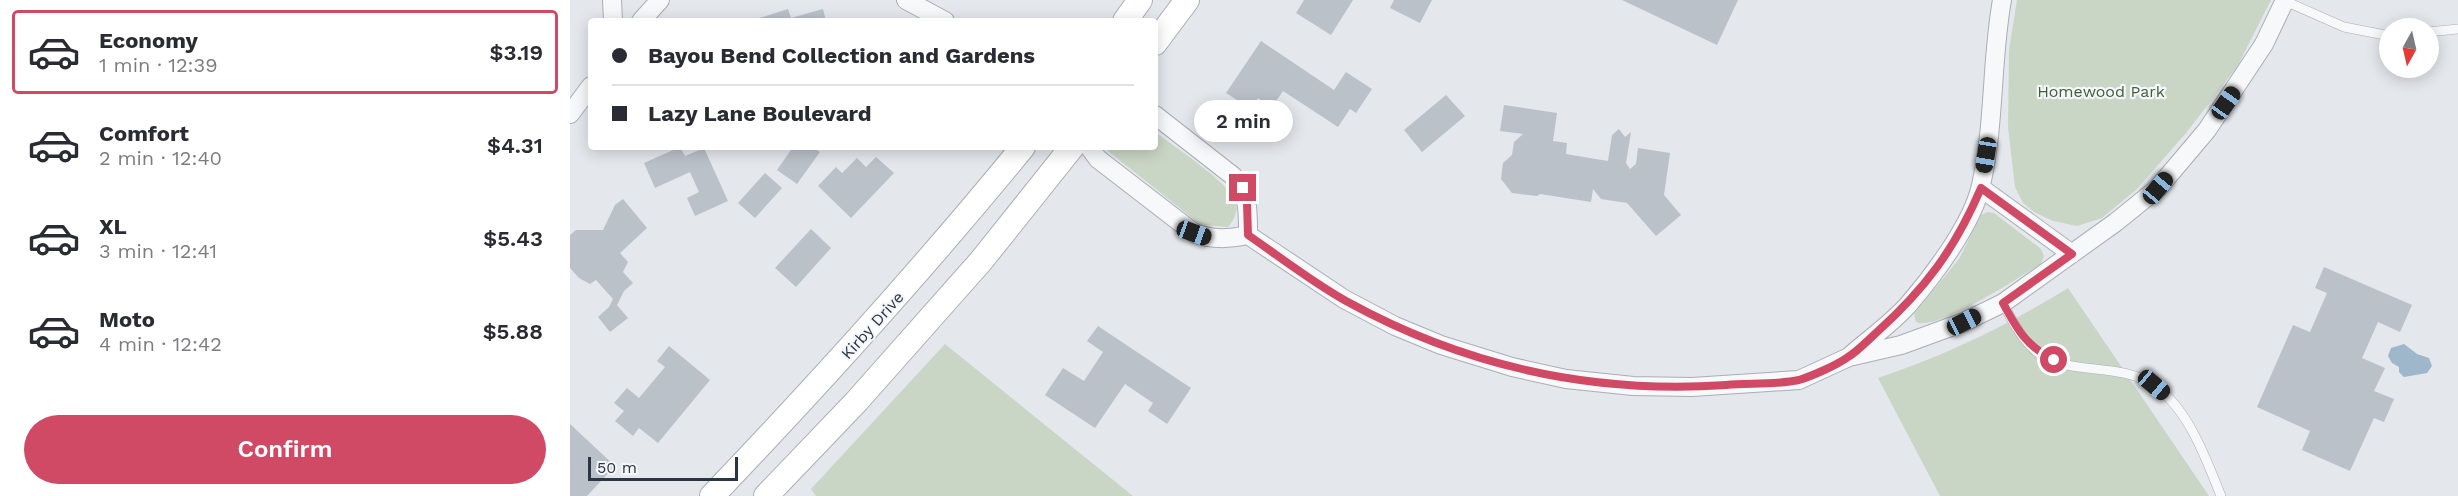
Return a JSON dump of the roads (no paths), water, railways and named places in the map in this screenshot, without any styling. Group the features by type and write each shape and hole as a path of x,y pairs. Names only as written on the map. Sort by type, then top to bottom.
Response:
{"main road":[{"path":"1127,18 1140,0"},
{"path":"1158,39 1187,0"},
{"name":"Kirby Drive","path":"712,496 824,379 952,234 1021,150"},
{"path":"766,496 863,394 957,288 1070,150"}],"street":[{"path":"612,0 613,18"},
{"path":"644,18 660,0"},
{"path":"906,0 939,18"},
{"path":"1849,357 1907,306 1942,261 1966,222 1981,188 1989,139 2002,0"},
{"path":"1091,150 1098,159 1194,233 1206,238 1226,239 1248,235 1344,299 1395,327 1441,345 1512,367 1566,380 1633,386 1692,387 1799,380 1849,357 1929,336 2003,303 2153,192 2207,130 2264,44 2285,0"},
{"path":"570,114 588,90"},
{"path":"1158,117 1233,176 1243,188 1247,203 1248,235"},
{"path":"1981,188 2072,254"}],"lane":[{"path":"2285,0 2344,27 2379,34"},
{"path":"2439,31 2458,28"},
{"path":"2003,303 2020,334 2037,352 2066,364 2128,373 2154,385 2164,393 2193,434 2221,496"}],"water":[{"path":"2404,344 2417,354 2429,358 2432,366 2427,373 2404,377 2399,372 2399,367 2392,363 2388,356 2391,348"}],"park label":[{"name":"Homewood Park","path":"2101,91"}]}
